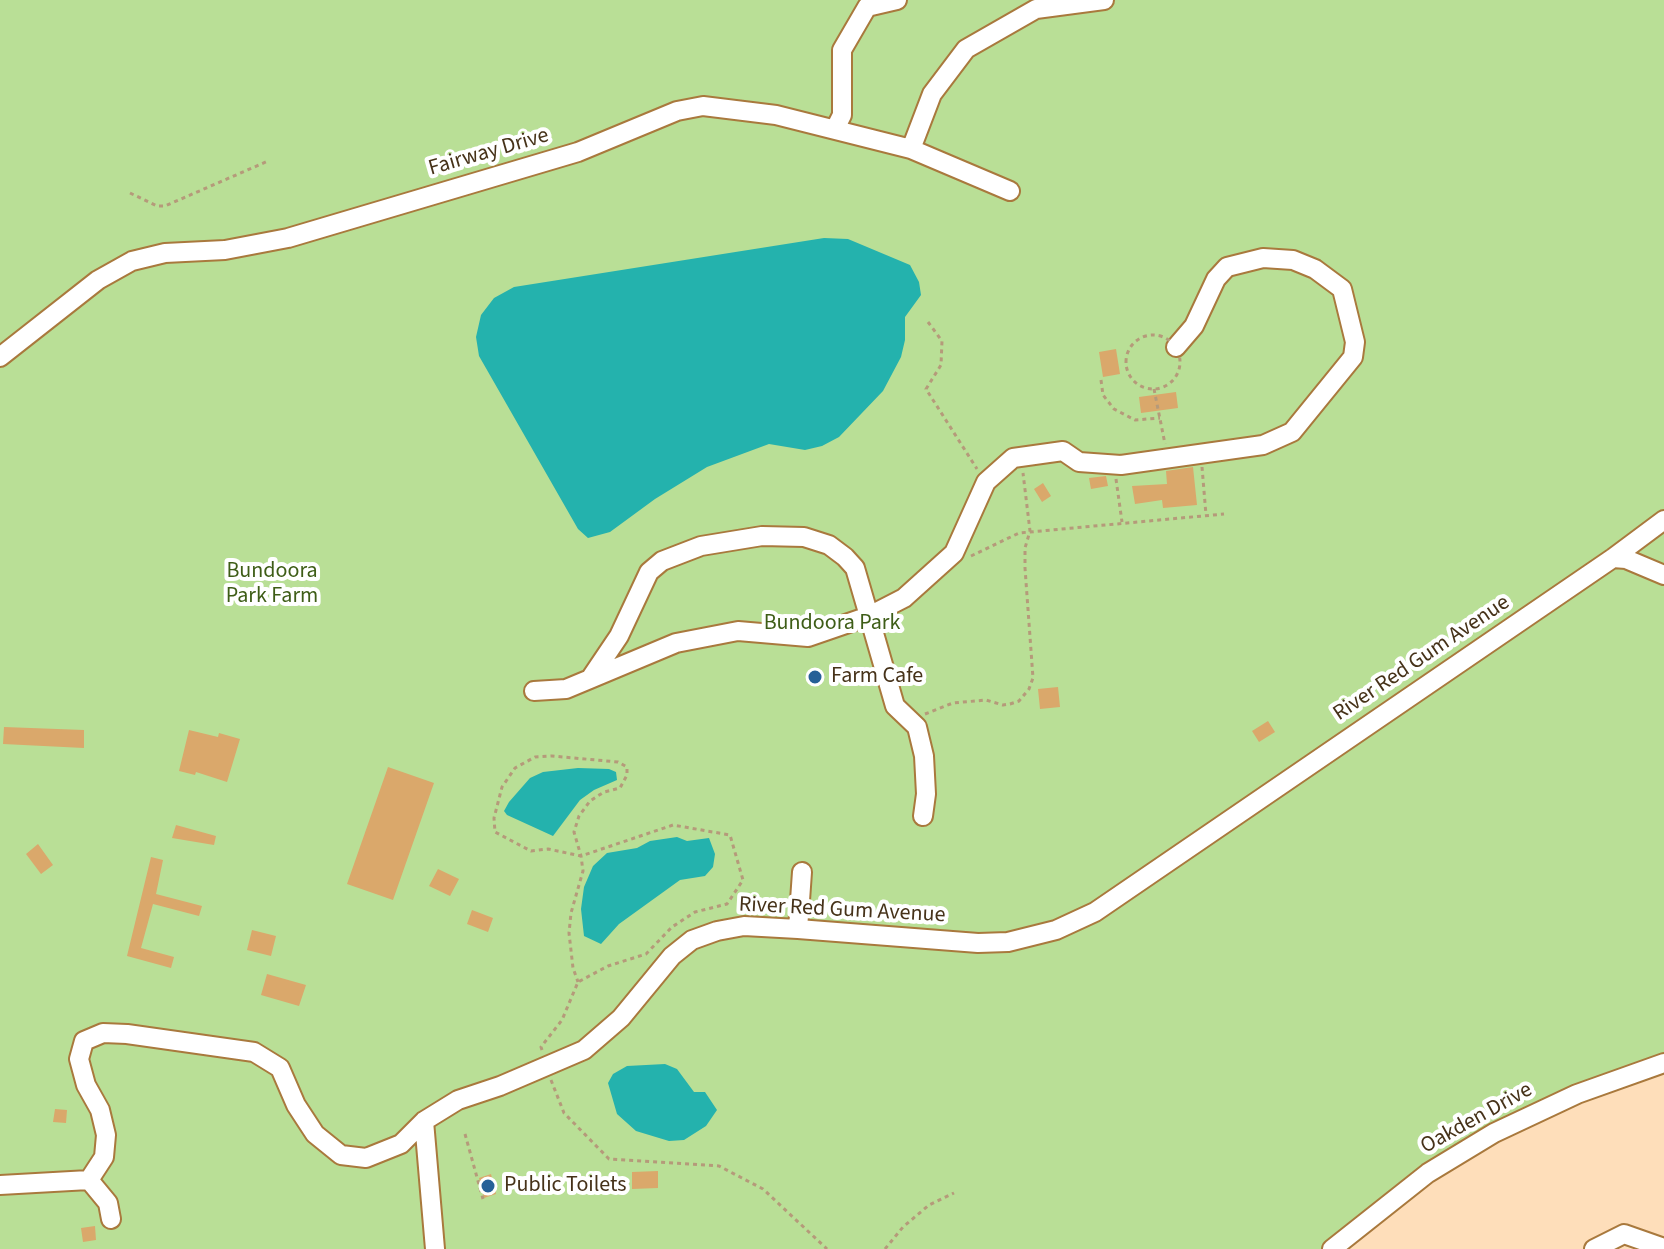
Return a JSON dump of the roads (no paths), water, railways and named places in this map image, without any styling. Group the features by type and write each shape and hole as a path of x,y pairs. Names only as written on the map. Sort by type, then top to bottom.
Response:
{"street":[{"path":"835,129 842,115 842,50 867,7 897,0"},
{"path":"911,149 932,94 966,49 1033,5 1104,0"},
{"name":"Fairway Drive","path":"0,357 98,280 132,261 165,253 225,250 288,238 578,152 677,111 703,106 776,115 911,149 1010,191"},
{"path":"534,691 566,689 676,643 738,631 808,637 869,616 904,598 954,553 986,482 1013,458 1063,451 1079,462 1114,465 1263,445 1292,432 1353,357 1355,342 1342,289 1315,269 1293,260 1263,258 1227,267 1216,279 1194,326 1176,347"},
{"name":"River Red Gum Avenue","path":"89,1180 104,1157 106,1135 100,1110 86,1085 79,1059 84,1041 103,1033 254,1052 280,1068 296,1105 315,1134 341,1155 366,1158 401,1144 424,1121 458,1100 546,1068 584,1050 621,1018 672,956 692,940 717,931 744,926 978,943 1008,942 1056,930 1095,912 1664,520"},
{"path":"590,679 619,636 649,572 662,561 701,546 762,536 804,537 829,545 855,568 895,706 917,727 924,756 926,794 923,816"},
{"path":"1613,558 1626,559 1664,575"},
{"path":"798,929 802,872"},
{"name":"Oakden Drive","path":"1332,1249 1428,1173 1494,1133 1577,1094 1664,1063"},
{"path":"424,1121 435,1249"},
{"path":"0,1185 89,1180 108,1203 111,1219"},
{"path":"1594,1249 1624,1234 1664,1248"}],"water":[{"path":"824,238 848,239 910,265 919,282 921,295 905,317 901,357 883,391 839,437 822,446 805,450 769,444 707,467 610,532 588,538 578,529 479,356 476,337 481,315 494,298 514,287"},
{"path":"578,768 609,769 616,772 617,780 580,800 553,836 504,811 530,778 543,772"},
{"path":"677,837 687,841 709,838 715,854 713,867 705,876 680,880 619,924 601,944 584,936 581,909 584,887 593,866 607,853"},
{"path":"665,1064 677,1069 694,1092 705,1092 717,1110 706,1126 684,1140 669,1141 636,1131 617,1114 608,1083 613,1074 627,1066"}],"place":[{"name":"Farm Cafe","path":"815,677"},
{"name":"Public Toilets","path":"488,1186"}],"park label":[{"name":"Bundoora Park Farm","path":"272,584"},
{"name":"Bundoora Park","path":"832,624"}]}
